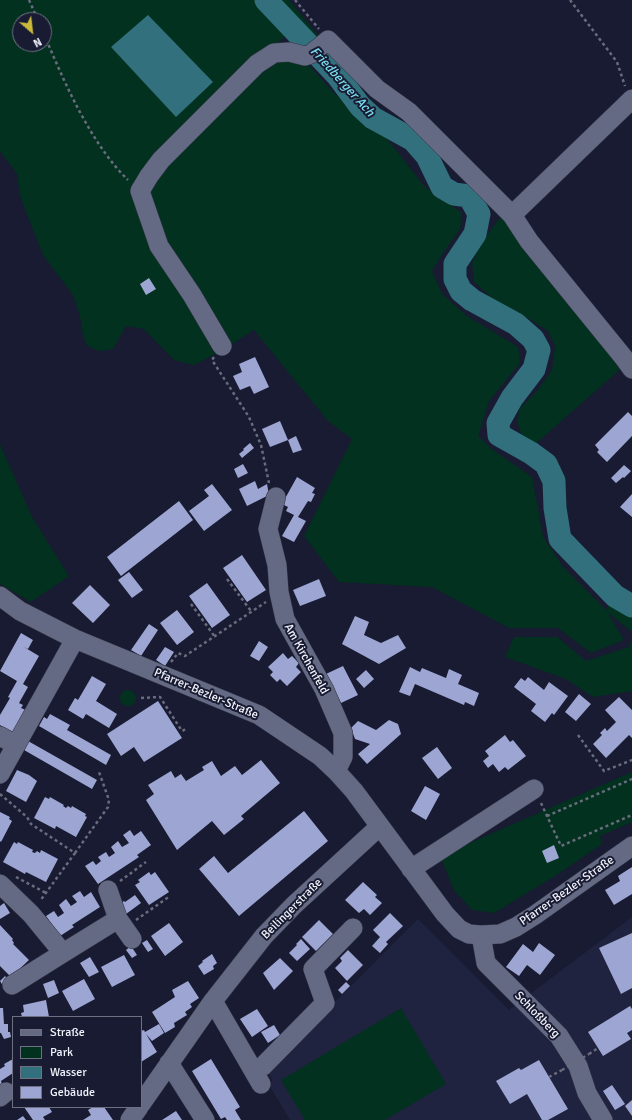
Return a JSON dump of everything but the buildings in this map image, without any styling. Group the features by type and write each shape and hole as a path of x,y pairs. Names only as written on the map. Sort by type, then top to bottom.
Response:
{"street":[{"path":"222,344 192,295 159,246 140,191 161,160 257,64 274,53 289,52 306,56 320,47 409,112 512,215 529,241 628,364"},
{"path":"512,215 631,100"},
{"name":"Am Kirchenfeld","path":"275,499 268,529 277,565 279,592 285,619 324,689 343,733 343,757 336,771"},
{"name":"Pfarrer-Bezler-Straße","path":"0,596 20,611 75,639 259,715 320,756 354,791 445,914 459,929 469,934 480,936 500,934 516,927 536,915 632,846"},
{"path":"0,774 8,741 75,639"},
{"path":"411,869 534,789"},
{"name":"Beilingerstraße","path":"142,1103 213,1001 264,936 294,905 380,826"},
{"path":"12,985 63,953 125,929 108,890"},
{"path":"3,892 31,914 63,953"},
{"path":"213,1001 258,1078 263,1066 325,1003 313,969 353,928"},
{"name":"Schloßberg","path":"480,936 486,963 559,1036 578,1066 587,1093 604,1120"},
{"path":"169,1063 206,1120"},
{"path":"130,1120 138,1108"}],"path":[{"path":"29,0 34,12"},
{"path":"295,0 320,47"},
{"path":"570,0 616,62 631,100"},
{"path":"52,51 85,121 102,149 120,172 140,191"},
{"path":"222,344 212,360 249,417 261,445 272,497 275,499"},
{"path":"227,578 251,611"},
{"path":"170,663 178,653 185,656 279,592"},
{"path":"191,604 215,637"},
{"path":"141,698 160,697 182,731 186,729"},
{"path":"578,735 604,771 632,760"},
{"path":"31,914 108,807 109,800 99,772"},
{"path":"547,816 632,779"},
{"path":"534,789 561,846 632,815"},
{"path":"0,794 26,817 31,824 75,853"},
{"path":"108,890 146,862"},
{"path":"125,929 170,896"},
{"path":"549,1077 598,1048"}],"shaded area":[{"path":"632,917 632,1120 290,1120 269,1085 273,1080 266,1071 418,919 509,1010"}],"green space":[{"path":"0,0 258,0 290,32 249,68 138,187 221,351 194,365 174,360 144,329 126,326 113,349 99,351 87,346 73,295 43,255 20,196 17,174 0,151"},
{"path":"274,0 289,0 321,39 314,46"},
{"path":"273,60 305,61 333,92 385,136 425,187 462,213 460,229 432,271 442,294 467,316 518,347 520,363 489,401 478,436 493,450 532,477 543,537 564,568 606,610 618,588 632,594 632,632 607,612 624,640 591,653 558,628 509,628 432,587 339,582 304,536 352,439 328,421 254,330 229,346 162,244 147,185"},
{"path":"501,216 624,366 533,446 522,436 517,421 520,408 536,392 552,370 555,346 548,331 523,315 494,300 474,282 472,263 481,244"},
{"path":"0,444 32,517 69,576 31,602 0,584"},
{"path":"514,637 557,637 586,661 629,647 632,638 632,691 593,697 566,679 505,657"},
{"path":"128,690 134,692 136,698 134,704 128,706 122,704 120,698 122,692"},
{"path":"632,772 632,822 600,836 602,844 555,876 494,913 472,910 454,890 440,856"},
{"path":"401,1008 446,1084 385,1120 305,1120 281,1080"}],"water":[{"path":"148,15 213,82 176,117 111,47"}],"waterway":[{"name":"Friedberger Ach","path":"266,0 337,75 360,106 373,118 413,140 427,156 442,187 454,194 469,196 479,214 475,234 455,264 455,279 461,291 472,300 516,324 533,339 539,350 534,369 512,398 498,423 499,435 531,453 546,464 554,481 555,508 560,539 615,596 632,606"}]}
